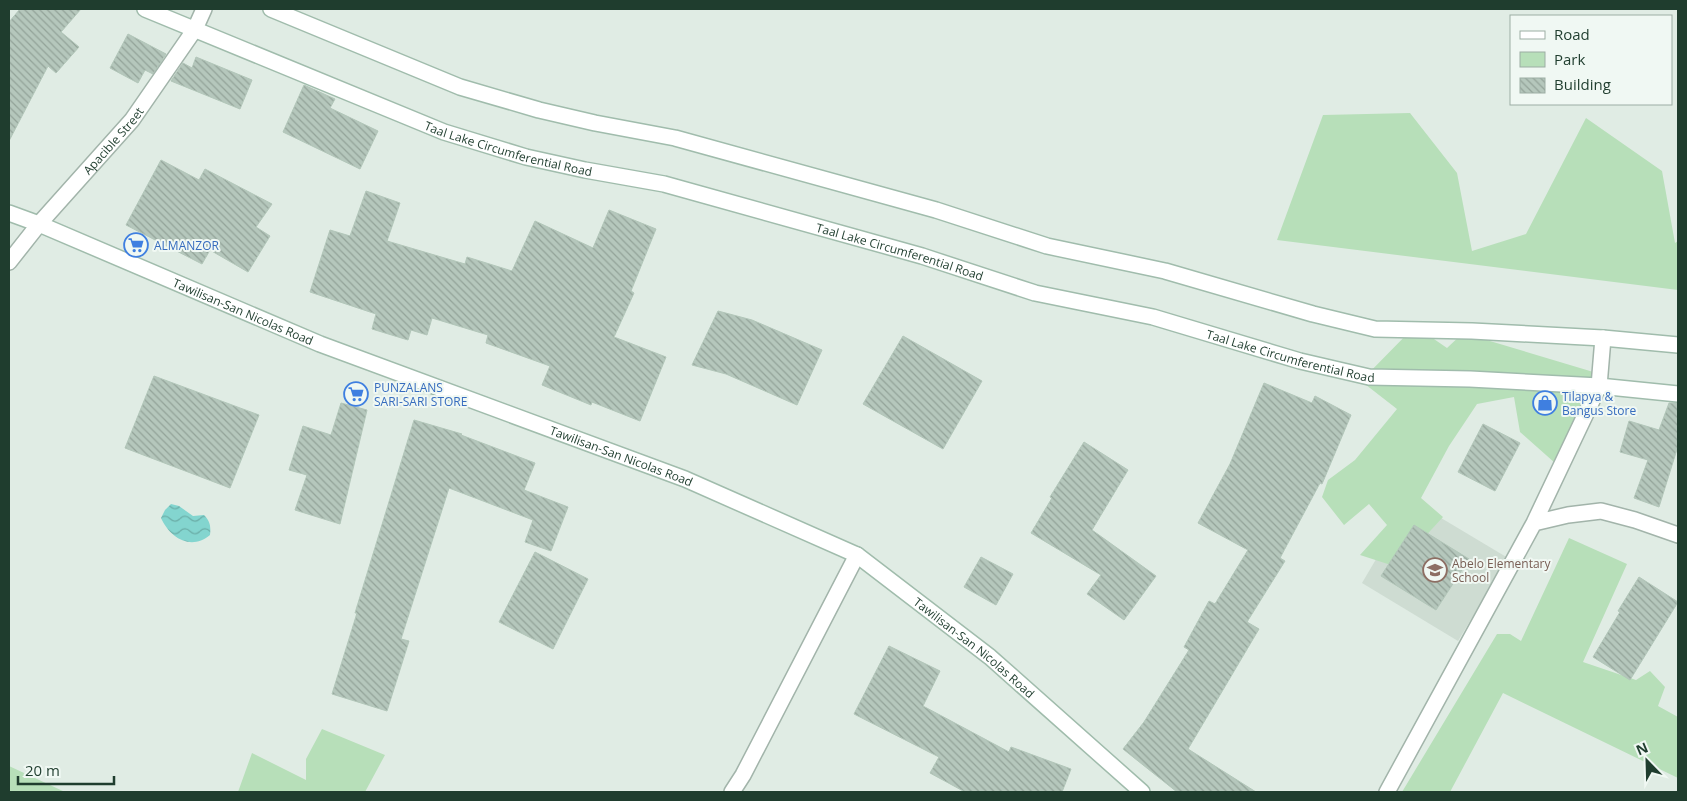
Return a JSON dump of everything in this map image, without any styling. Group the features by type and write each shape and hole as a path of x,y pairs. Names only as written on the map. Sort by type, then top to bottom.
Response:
{"main road":[{"name":"Taal Lake Circumferential Road","path":"145,9 444,132 526,157 664,184 922,256 1034,293 1153,317 1300,361 1369,377 1470,378 1600,386 1678,394"},
{"name":"Apacible Street","path":"9,262 39,224 132,120 196,29 204,9"},
{"path":"271,9 460,87 539,110 675,138 936,210 1047,246 1165,270 1313,314 1376,329 1472,331 1603,338 1678,345"},
{"name":"Tawilisan-San Nicolas Road","path":"9,213 39,224 320,344 685,479 857,555 990,657 1142,792"},
{"path":"1388,792 1534,523 1600,386 1603,338"},
{"path":"1534,523 1568,515 1601,511 1678,535"},
{"path":"732,792 748,766 857,555"}],"shaded area":[{"name":"Abelo Elementary School","path":"1411,500 1508,558 1458,641 1362,583"}],"green space":[{"path":"1410,113 1457,173 1472,251 1526,234 1586,118 1662,171 1675,243 1678,241 1678,290 1277,240 1323,115"},
{"path":"1415,326 1447,348 1463,333 1600,374 1555,463 1520,432 1514,397 1477,404 1449,446 1421,498 1443,517 1397,567 1360,555 1387,525 1369,504 1344,525 1322,497 1328,480 1355,460 1397,409 1361,381"},
{"path":"1569,538 1627,564 1583,662 1636,680 1650,671 1665,687 1658,706 1678,717 1678,778 1503,693 1450,792 1402,792 1497,634 1510,634 1521,641"},
{"path":"322,729 385,755 365,792 238,792 252,753 306,780 306,759"},
{"path":"9,766 65,792 9,792"}],"water":[{"path":"171,504 179,506 193,516 204,515 210,524 210,535 196,542 182,540 175,536 161,518"}],"building":[{"path":"20,9 81,9 61,32 79,47 56,73 48,66 9,141 9,22"},
{"path":"128,34 166,54 153,74 145,70 138,83 110,68"},
{"path":"196,57 252,80 240,109 171,81 183,63 192,68"},
{"path":"304,85 335,99 330,108 378,131 360,169 283,132"},
{"path":"161,160 199,180 205,169 272,204 256,227 270,236 248,272 210,250 202,264 126,225"},
{"path":"366,191 400,203 387,241 465,264 467,257 512,271 535,221 593,248 609,210 656,229 631,291 634,293 614,337 666,357 640,421 592,402 591,405 542,385 550,366 486,343 488,335 432,318 427,335 411,330 408,340 372,329 376,314 310,292 330,230 350,236"},
{"path":"718,311 752,320 822,350 797,405 726,374 692,365"},
{"path":"903,336 982,381 943,449 863,404"},
{"path":"154,376 259,415 230,488 125,448"},
{"path":"1264,383 1312,403 1315,396 1351,415 1322,484 1320,483 1280,558 1285,561 1247,622 1259,629 1188,749 1256,792 1177,792 1123,749 1144,722 1189,650 1184,647 1209,601 1215,604 1248,550 1198,523 1230,464"},
{"path":"341,403 367,410 340,524 295,510 307,475 289,470 303,426 331,435"},
{"path":"1669,403 1678,403 1678,446 1659,507 1634,498 1648,460 1620,452 1629,421 1659,430"},
{"path":"414,420 462,434 535,463 524,490 568,507 551,551 525,542 533,520 449,488 401,639 409,641 387,711 332,694"},
{"path":"1483,424 1520,443 1495,491 1458,472"},
{"path":"1084,442 1128,470 1092,530 1156,576 1124,620 1087,594 1101,575 1031,533 1052,498 1050,497"},
{"path":"1414,525 1469,559 1436,610 1381,576"},
{"path":"535,552 588,579 553,649 499,622"},
{"path":"981,557 1013,574 996,605 964,587"},
{"path":"1639,577 1678,602 1630,680 1593,657"},
{"path":"889,646 940,671 923,706 1009,752 1011,747 1071,769 1062,792 965,792 930,773 939,757 854,714"}],"place":[{"name":"ALMANZOR","path":"136,245"},
{"name":"PUNZALANS SARI-SARI STORE","path":"356,394"},
{"name":"Tilapya & Bangus Store","path":"1545,403"},
{"name":"Abelo Elementary School","path":"1435,570"}]}
